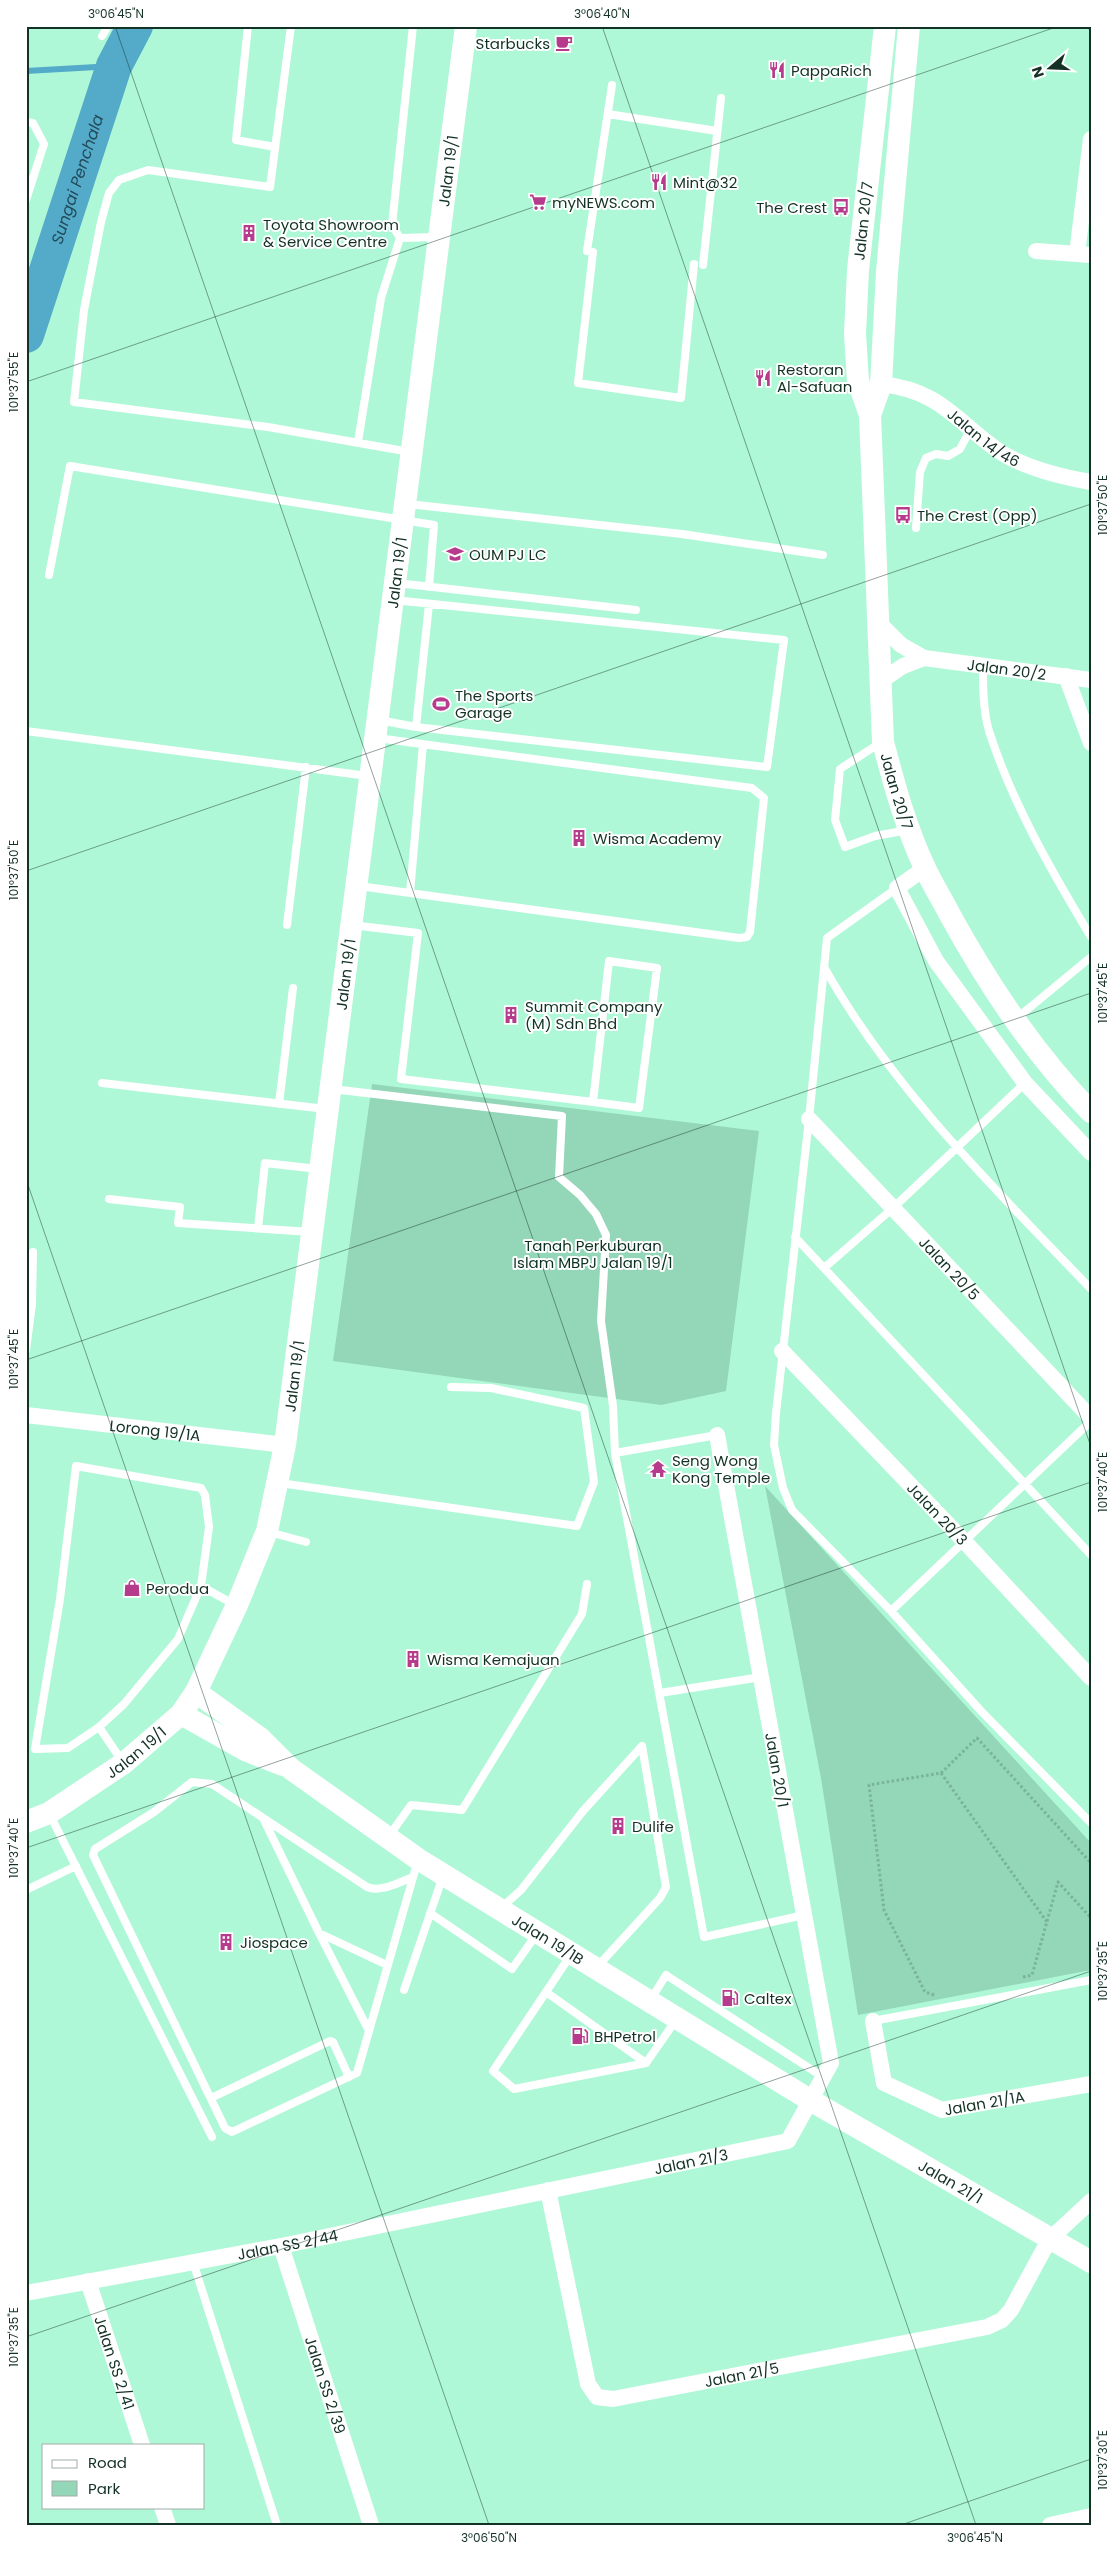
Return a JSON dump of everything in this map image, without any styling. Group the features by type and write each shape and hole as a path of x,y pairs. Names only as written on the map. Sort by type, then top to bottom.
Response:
{"street":[{"name":"Jalan 19/1","path":"26,1822 49,1813 124,1763 181,1714 196,1692 237,1606 267,1531 285,1445 466,26"},
{"name":"Jalan 20/7","path":"883,31 857,278 855,334 858,381 870,415 883,742 893,783 925,868 966,943 1014,1020 1056,1076 1091,1112"},
{"name":"Jalan 20/7","path":"870,415 881,384 887,272 910,31"},
{"path":"1036,251 1084,255 1091,139"},
{"name":"Jalan 14/46","path":"881,384 906,387 932,399 970,430 1008,456 1051,474 1091,482"},
{"name":"Jalan 20/2","path":"879,623 901,645 924,658 1091,680"},
{"name":"Jalan 20/2","path":"881,681 903,666 924,658"},
{"path":"1066,676 1091,743"},
{"path":"925,868 897,888 936,961 1025,1083 1091,1154"},
{"name":"Jalan 20/5","path":"809,1119 1091,1419"},
{"name":"Jalan 20/3","path":"782,1352 965,1542 1091,1678"},
{"name":"Lorong 19/1A","path":"26,1415 285,1445"},
{"name":"Jalan 20/1","path":"716,1435 831,2063 810,2100"},
{"name":"Jalan 19/1B","path":"196,1692 260,1738 291,1768 388,1838 415,1868 444,1875 810,2100"},
{"name":"Jalan 19/1B","path":"181,1714 245,1750 291,1768"},
{"name":"Jalan 21/1A","path":"873,2021 884,2083 942,2110 1091,2084"},
{"name":"Jalan 21/3","path":"548,2190 788,2141 810,2100"},
{"name":"Jalan 21/1","path":"810,2100 1091,2262"},
{"name":"Jalan 21/5","path":"548,2190 588,2384 598,2397 613,2398 987,2327 1002,2320 1011,2310 1050,2240"},
{"name":"Jalan SS 2/44","path":"26,2293 281,2246 548,2190"},
{"path":"1050,2240 1091,2201"},
{"name":"Jalan SS 2/39","path":"281,2246 371,2525"},
{"name":"Jalan SS 2/41","path":"88,2282 142,2444"},
{"path":"162,2508 168,2525"},
{"path":"1050,2525 1091,2516"}],"lane":[{"path":"102,36 108,26"},
{"path":"248,26 236,140 275,147"},
{"path":"290,26 270,187 148,170 119,180 109,193 101,222 84,310 74,402 358,442 412,452"},
{"path":"358,442 381,298 400,238 392,225 413,26"},
{"path":"612,85 590,252 578,383 681,398 721,98"},
{"path":"608,114 717,131"},
{"path":"26,122 33,123 44,144 26,200"},
{"path":"400,238 439,236"},
{"path":"916,528 920,472 926,458 936,454 948,456 960,449 970,430"},
{"path":"49,575 70,466 404,512 682,534 823,555"},
{"path":"404,512 434,525 429,587"},
{"path":"394,591 429,587 636,610"},
{"path":"376,729 416,727 767,768 784,640 429,604 394,591"},
{"path":"416,727 429,604"},
{"path":"983,666 988,729 1014,795 1054,875 1091,937"},
{"path":"356,886 747,937 750,932 764,798 752,788 423,744 376,729"},
{"path":"26,731 370,776"},
{"path":"883,742 840,769 835,820 846,847 875,836 910,830"},
{"path":"410,892 423,744"},
{"path":"287,925 306,767"},
{"path":"897,888 827,938 809,1119 782,1352 774,1445 783,1488 792,1510 891,1611 981,1711 1091,1823"},
{"path":"351,925 418,933 401,1079 639,1108 657,968 609,962 592,1102"},
{"path":"1014,1020 1091,957"},
{"path":"824,967 849,1012 956,1148 1091,1289"},
{"path":"279,1104 293,988"},
{"path":"102,1083 279,1104 329,1099 562,1116 559,1177 591,1207 606,1235 601,1321 613,1406 615,1453 704,1937 804,1915"},
{"path":"824,1268 893,1208 1025,1083"},
{"path":"258,1228 265,1163 320,1169"},
{"path":"109,1199 180,1207 178,1223 312,1232"},
{"path":"795,1237 1091,1555"},
{"path":"26,1350 32,1304 33,1252"},
{"path":"278,1483 577,1526 594,1482 584,1408 490,1388 451,1388"},
{"path":"891,1611 1091,1419"},
{"path":"615,1453 716,1435"},
{"path":"76,1466 201,1488 205,1495 209,1527 201,1586 178,1639 130,1698 99,1727 68,1748 36,1749 60,1599 76,1466"},
{"path":"267,1531 306,1542"},
{"path":"388,1838 411,1805 462,1810 582,1614 588,1584"},
{"path":"201,1586 237,1606"},
{"path":"660,1694 761,1677"},
{"path":"99,1727 124,1763"},
{"path":"500,1909 521,1890 583,1811 642,1746 666,1887 660,1898 596,1968"},
{"path":"192,1782 212,1784 372,1889 415,1868 360,2067 349,2077 232,2132 225,2128 93,1855 95,1849 154,1812 192,1782"},
{"path":"49,1813 212,2137"},
{"path":"262,1817 369,2031"},
{"path":"26,1890 76,1866"},
{"path":"404,1990 444,1875"},
{"path":"430,1913 512,1969 538,1932"},
{"path":"319,1933 387,1965"},
{"path":"572,1953 493,2071 514,2089 646,2063 677,2018"},
{"path":"649,2001 666,1975 823,2077"},
{"path":"873,2021 1091,1980"},
{"path":"546,1992 646,2063"},
{"path":"210,2098 330,2042 333,2042 349,2077"},
{"path":"193,2262 277,2525"}],"path":[{"path":"938,1996 925,1992 884,1910 869,1785 941,1773 977,1738 1091,1862"},
{"path":"941,1773 1047,1922"},
{"path":"1013,1979 1032,1975 1058,1882 1091,1918"}],"green space":[{"name":"Tanah Perkuburan Islam MBPJ Jalan 19/1","path":"372,1084 759,1131 726,1391 661,1405 333,1361"},
{"path":"765,1486 1091,1843 1091,1970 858,2015 821,1778"}],"waterway":[{"name":"Sungai Penchala","path":"26,335 114,66 135,26"},
{"path":"26,71 114,66"}],"place":[{"name":"Starbucks","path":"564,43"},
{"name":"PappaRich","path":"777,70"},
{"name":"Mint@32","path":"659,182"},
{"name":"myNEWS.com","path":"538,202"},
{"name":"The Crest","path":"841,207"},
{"name":"Toyota Showroom & Service Centre","path":"249,233"},
{"name":"Restoran Al-Safuan","path":"763,378"},
{"name":"The Crest (Opp)","path":"903,515"},
{"name":"OUM PJ LC","path":"455,554"},
{"name":"The Sports Garage","path":"441,704"},
{"name":"Wisma Academy","path":"579,838"},
{"name":"Summit Company (M) Sdn Bhd","path":"511,1015"},
{"name":"Seng Wong Kong Temple","path":"658,1469"},
{"name":"Perodua","path":"132,1588"},
{"name":"Wisma Kemajuan","path":"413,1659"},
{"name":"Dulife","path":"618,1826"},
{"name":"Jiospace","path":"226,1942"},
{"name":"Caltex","path":"730,1998"},
{"name":"BHPetrol","path":"580,2036"}]}
